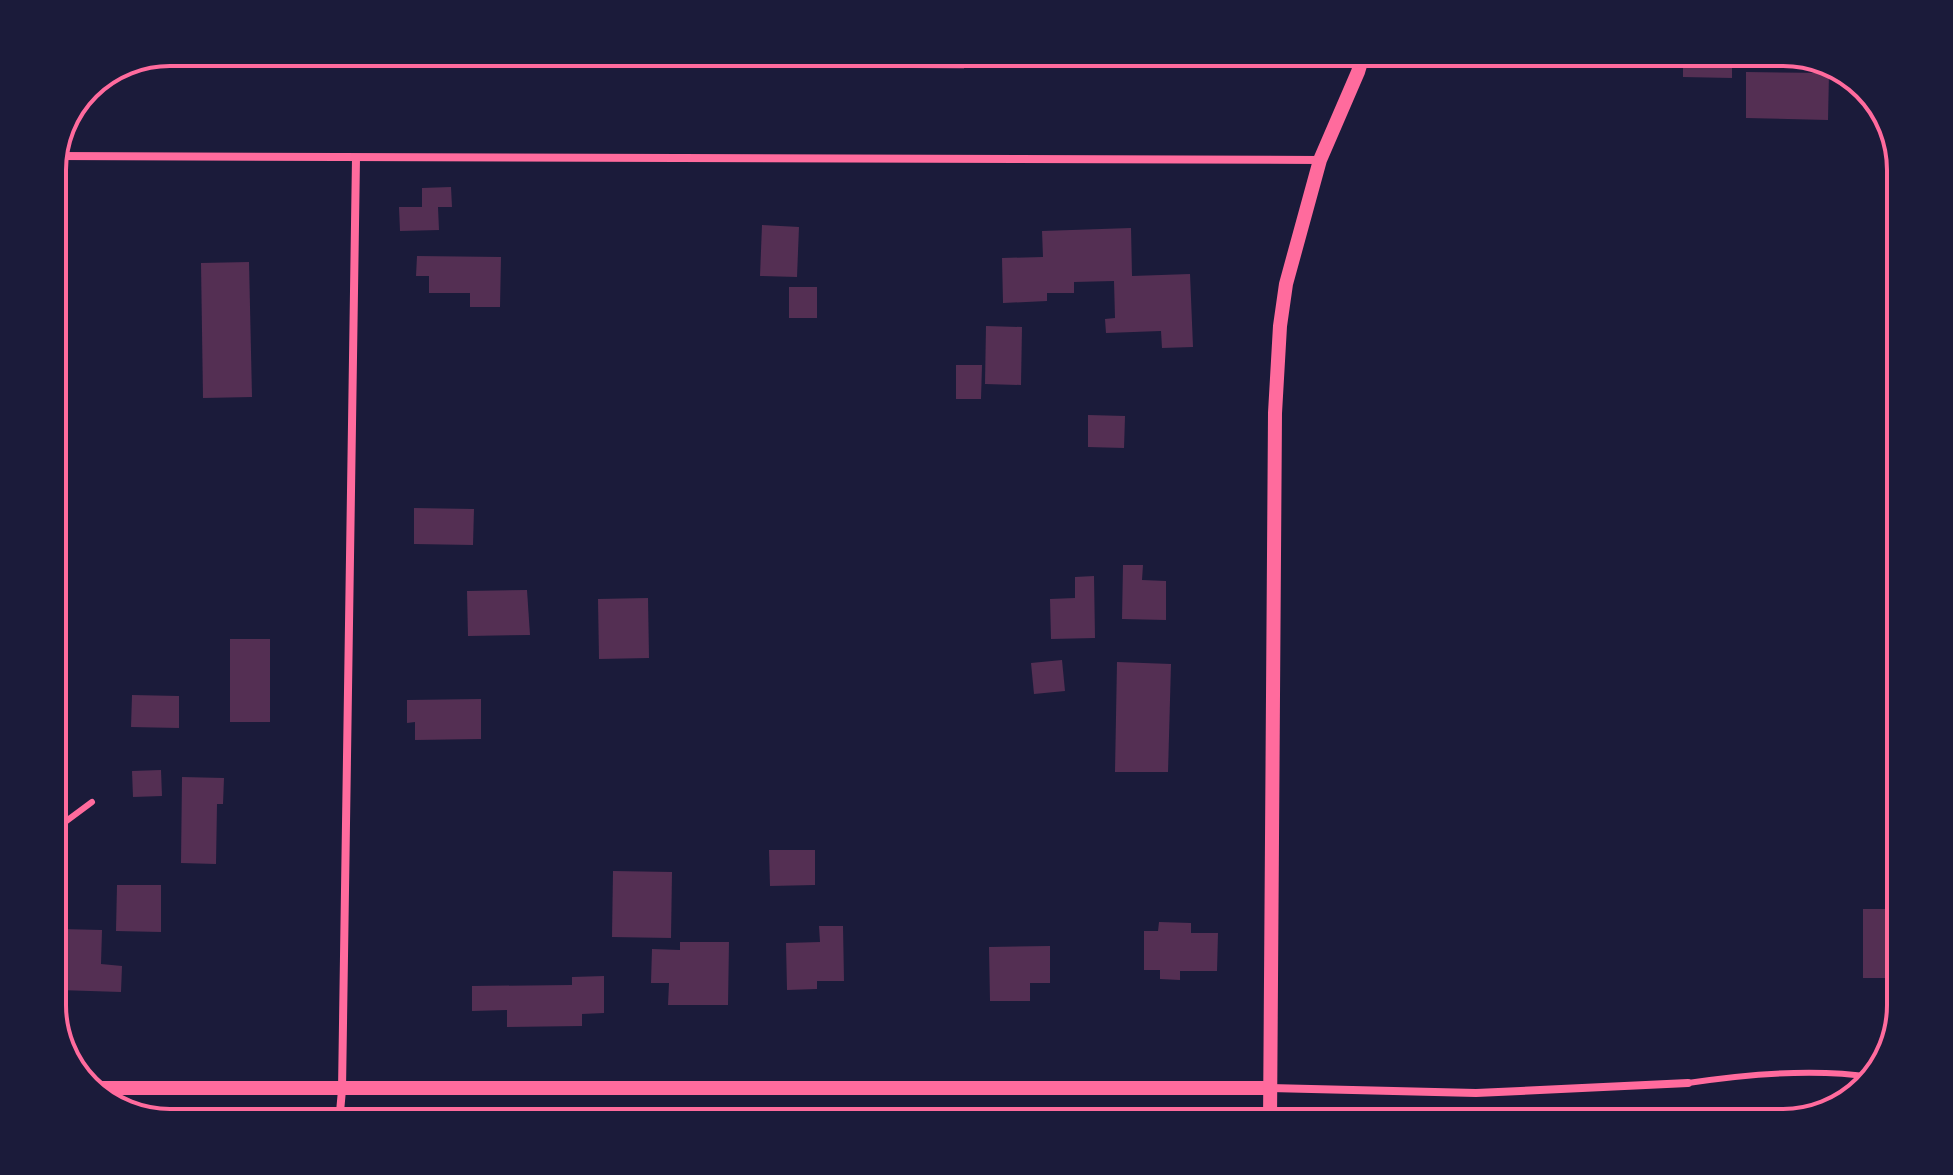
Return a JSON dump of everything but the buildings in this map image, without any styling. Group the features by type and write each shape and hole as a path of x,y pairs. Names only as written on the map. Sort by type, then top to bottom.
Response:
{"street":[{"path":"1270,1109 1275,413 1280,326 1286,284 1320,160 1360,66"},
{"path":"67,156 1320,160"},
{"path":"340,1109 356,158"},
{"path":"109,1088 1269,1088 1476,1093 1688,1083"}],"lane":[{"path":"66,821 92,802"},
{"path":"1688,1083 1730,1077 1859,1075"}]}
